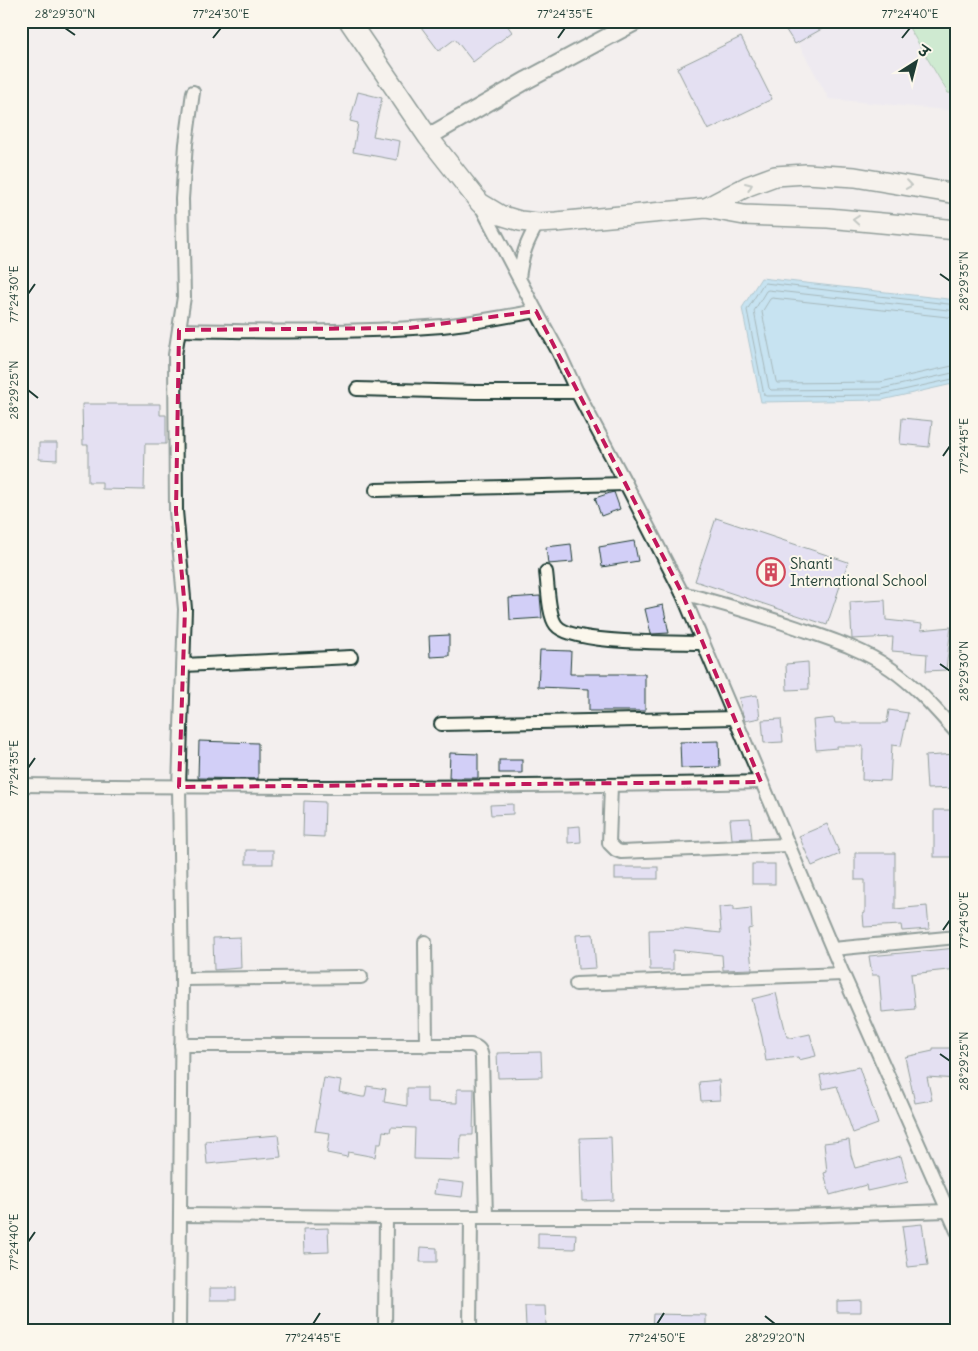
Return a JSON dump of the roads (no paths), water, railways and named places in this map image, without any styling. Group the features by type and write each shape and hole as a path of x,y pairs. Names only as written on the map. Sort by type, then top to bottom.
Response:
{"main road":[{"path":"349,21 428,137 480,204 500,215 520,221 538,223 578,221 706,208 744,215 828,218 957,230"},
{"path":"706,208 748,186 775,176 806,174 855,177 957,194"}],"street":[{"path":"428,137 527,80 637,21"},
{"path":"179,1330 182,978 179,787 186,609 176,511 175,356 184,297 182,199 186,144 193,92"},
{"path":"480,204 682,592 843,974 957,1231"},
{"path":"519,278 526,246 538,223"},
{"path":"178,330 258,332 409,328 475,322 536,312"},
{"path":"357,389 577,392"},
{"path":"376,490 626,484"},
{"path":"546,572 552,618 556,626 565,631 580,636 620,640 703,643"},
{"path":"682,592 764,616 839,642 868,655 890,668 912,685 956,729"},
{"path":"184,665 351,657"},
{"path":"441,724 736,718"},
{"path":"21,785 179,787 611,785 761,782"},
{"path":"611,785 609,843 621,852 788,845"},
{"path":"833,948 957,937"},
{"path":"425,942 426,1046"},
{"path":"576,984 843,974"},
{"path":"182,978 361,977"},
{"path":"181,1045 476,1046 481,1050 482,1058 486,1217"},
{"path":"180,1215 771,1217 948,1211"},
{"path":"385,1330 386,1217"},
{"path":"470,1330 472,1217"}],"water":[{"path":"761,278 957,300 957,383 882,400 761,402 742,308"}],"place":[{"name":"Shanti International School","path":"771,572"}]}
